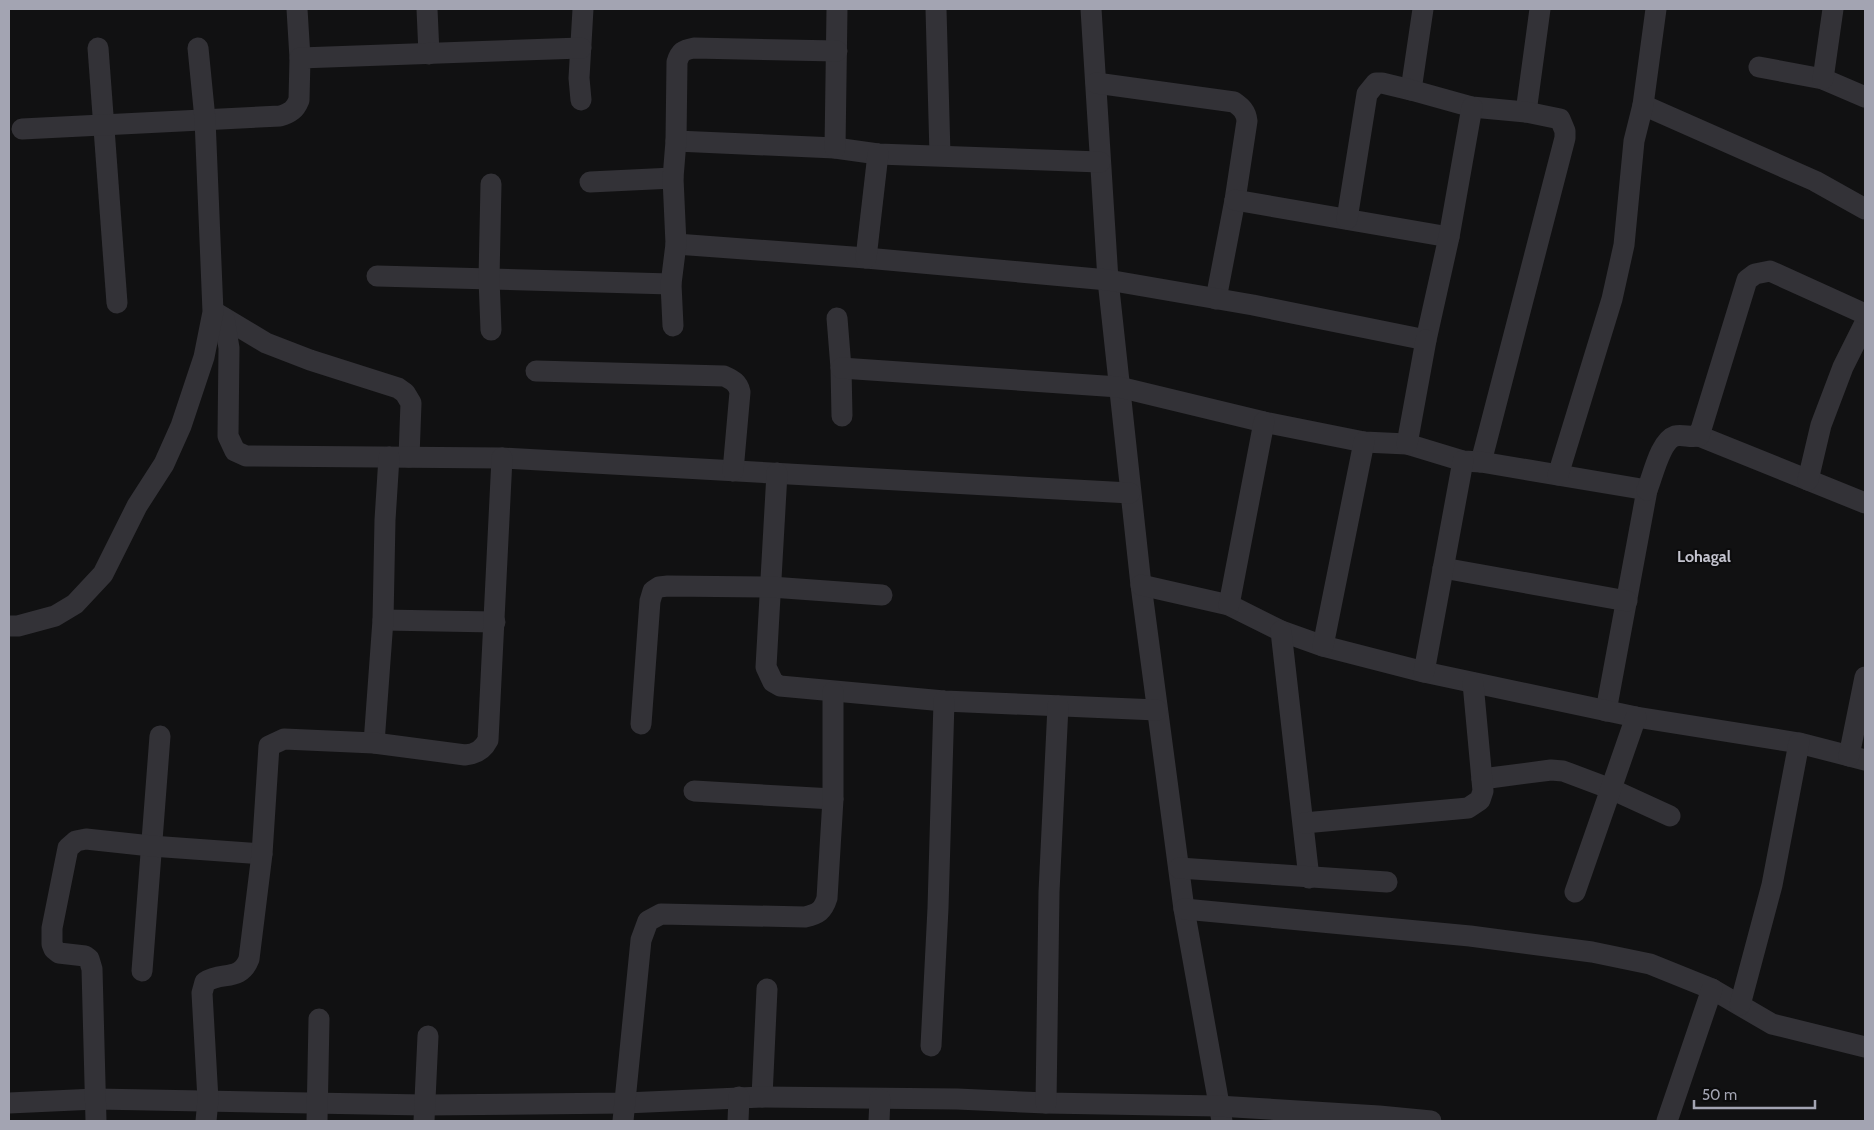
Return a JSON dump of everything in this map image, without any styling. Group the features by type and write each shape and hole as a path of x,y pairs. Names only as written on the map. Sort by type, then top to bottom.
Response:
{"street":[{"path":"22,129 280,116 291,112 297,106 299,100 300,58 297,9"},
{"path":"427,9 430,54"},
{"path":"580,100 582,9"},
{"path":"835,148 837,9"},
{"path":"936,9 940,155"},
{"path":"1090,9 1108,280 1130,492 1178,868 1220,1114"},
{"path":"1411,90 1423,9"},
{"path":"1526,112 1540,9"},
{"path":"1558,475 1612,299 1624,245 1634,141 1643,106 1656,9"},
{"path":"1823,79 1833,9"},
{"path":"98,48 117,303"},
{"path":"198,48 205,119 218,315 229,348 228,436 235,451 246,456 502,458 1130,492"},
{"path":"300,58 581,48"},
{"path":"673,326 671,284 676,244 673,178 676,141 676,62 679,54 684,50 694,48 837,51"},
{"path":"1759,67 1823,79 1865,97"},
{"path":"1096,83 1234,102 1247,114 1235,200 1216,299"},
{"path":"1347,219 1367,94 1372,86 1382,83 1472,107 1526,112 1560,119 1565,131 1565,138 1443,568 1424,672"},
{"path":"1643,106 1815,181 1865,209"},
{"path":"1407,444 1472,107"},
{"path":"676,141 835,148 878,154 1100,162"},
{"path":"866,258 878,154"},
{"path":"590,182 673,178"},
{"path":"490,330 491,184"},
{"path":"1235,200 1448,237"},
{"path":"676,244 866,258 1108,280 1426,340"},
{"path":"1699,436 1747,280 1755,274 1770,271 1865,314"},
{"path":"377,276 671,284"},
{"path":"218,315 266,343 310,360 398,388 405,393 411,403 385,520 384,620 374,743"},
{"path":"9,626 18,626 55,616 75,604 104,574 137,506 164,464 181,426 218,315"},
{"path":"837,318 842,416"},
{"path":"1808,480 1820,425 1843,367 1865,323"},
{"path":"841,368 1119,387 1264,422 1364,442 1407,444 1472,461 1648,490"},
{"path":"536,371 724,376 734,380 740,392 734,471"},
{"path":"1229,605 1264,422"},
{"path":"1606,711 1648,490 1662,449 1668,440 1679,436 1692,438 1699,436 1865,503"},
{"path":"1323,646 1364,442"},
{"path":"206,1121 208,1100 202,993 205,982 212,978 234,975 245,968 249,959 262,854 269,746 284,738 374,743 465,755 473,754 485,747 488,740 495,622 502,458"},
{"path":"777,473 766,667 773,682 780,686 833,692 944,701 1157,710"},
{"path":"1443,568 1627,601"},
{"path":"1141,585 1229,605 1281,631 1323,646 1424,672 1636,718 1799,743 1857,758 1865,677"},
{"path":"641,724 652,591 668,586 771,587 882,595"},
{"path":"384,620 495,622"},
{"path":"1281,631 1309,878"},
{"path":"1304,823 1468,808 1480,800 1483,792 1473,683"},
{"path":"624,1112 641,940 648,921 660,914 805,917 818,915 824,908 827,898 832,799 833,692"},
{"path":"931,1046 938,908 944,701"},
{"path":"1046,1103 1049,892 1058,706"},
{"path":"1575,892 1636,718"},
{"path":"142,971 160,736"},
{"path":"1740,1005 1772,885 1799,743"},
{"path":"1482,779 1551,770 1563,771 1611,789 1670,816"},
{"path":"694,791 832,799"},
{"path":"96,1121 92,969 89,959 85,956 59,953 52,944 52,928 68,848 76,841 86,839 262,854"},
{"path":"1178,868 1387,882"},
{"path":"1184,909 1470,936 1592,952 1650,964 1712,989 1772,1024 1864,1043"},
{"path":"762,1097 767,989"},
{"path":"1667,1121 1712,989"},
{"path":"317,1112 319,1020"},
{"path":"424,1113 428,1036"},
{"path":"738,1121 740,1097"},
{"path":"10,1109 96,1099 208,1100 317,1112 624,1112 740,1097 762,1097 880,1100 957,1099 1220,1114 1431,1121"},
{"path":"879,1121 880,1100"}],"district":[{"name":"Lohagal","path":"1704,556"}]}
